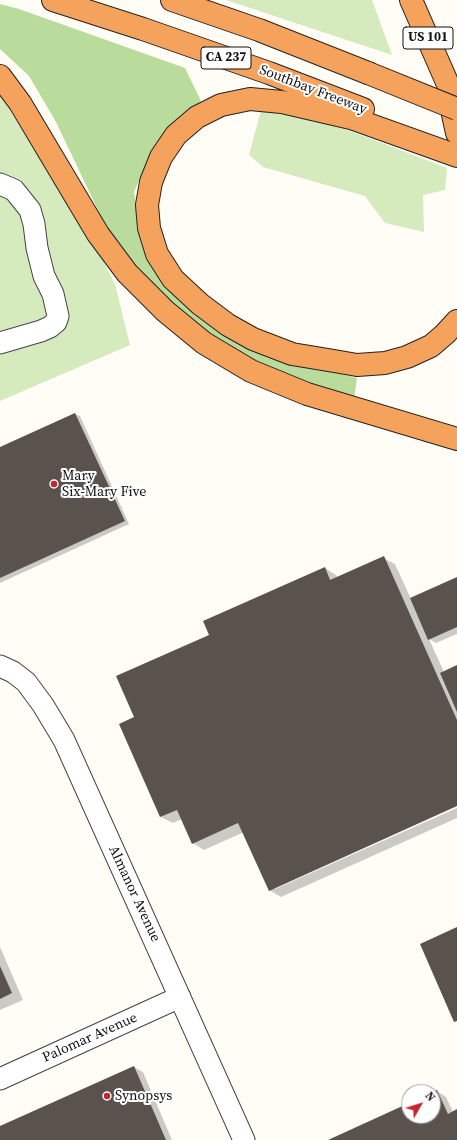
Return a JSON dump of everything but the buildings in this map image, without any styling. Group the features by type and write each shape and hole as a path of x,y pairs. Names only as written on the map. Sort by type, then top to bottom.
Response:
{"highway":[{"name":"Southbay Freeway","path":"53,0 269,73 398,129 457,148"},
{"name":"CA 237","path":"172,0 259,30 457,109"},
{"name":"US 101","path":"411,0 457,105"},
{"path":"0,76 20,103 98,234 126,273 164,311 204,343 251,372 307,394 457,439"},
{"path":"444,77 457,133"},
{"path":"457,156 398,129 282,102 250,100 221,105 197,118 176,135 160,157 151,182 147,206 149,228 157,254 173,280 200,304 228,325 253,340 292,354 357,365 386,363 407,357 431,346 446,334 457,321"}],"street":[{"path":"0,184 14,190 30,210 44,276 52,294 58,316 56,322 46,329 0,343"},
{"name":"Almanor Avenue","path":"0,666 14,672 26,682 43,705 64,740 244,1140"},
{"name":"Palomar Avenue","path":"0,1078 180,998"}],"green space":[{"path":"226,0 372,0 392,55"},
{"path":"0,4 19,9 185,68 201,101 176,120 151,153 134,192 142,241 152,265 294,363 357,378 354,399 256,364 211,335 167,303 134,266 106,227 56,122 29,76 0,49"},
{"path":"0,95 92,239 115,284 130,345 0,401"},
{"path":"261,110 309,115 447,168 445,190 423,195 424,232 385,223 365,196 263,167 249,155"}],"place":[{"name":"Mary Six-Mary Five","path":"54,484"},
{"name":"Synopsys","path":"107,1096"}]}
